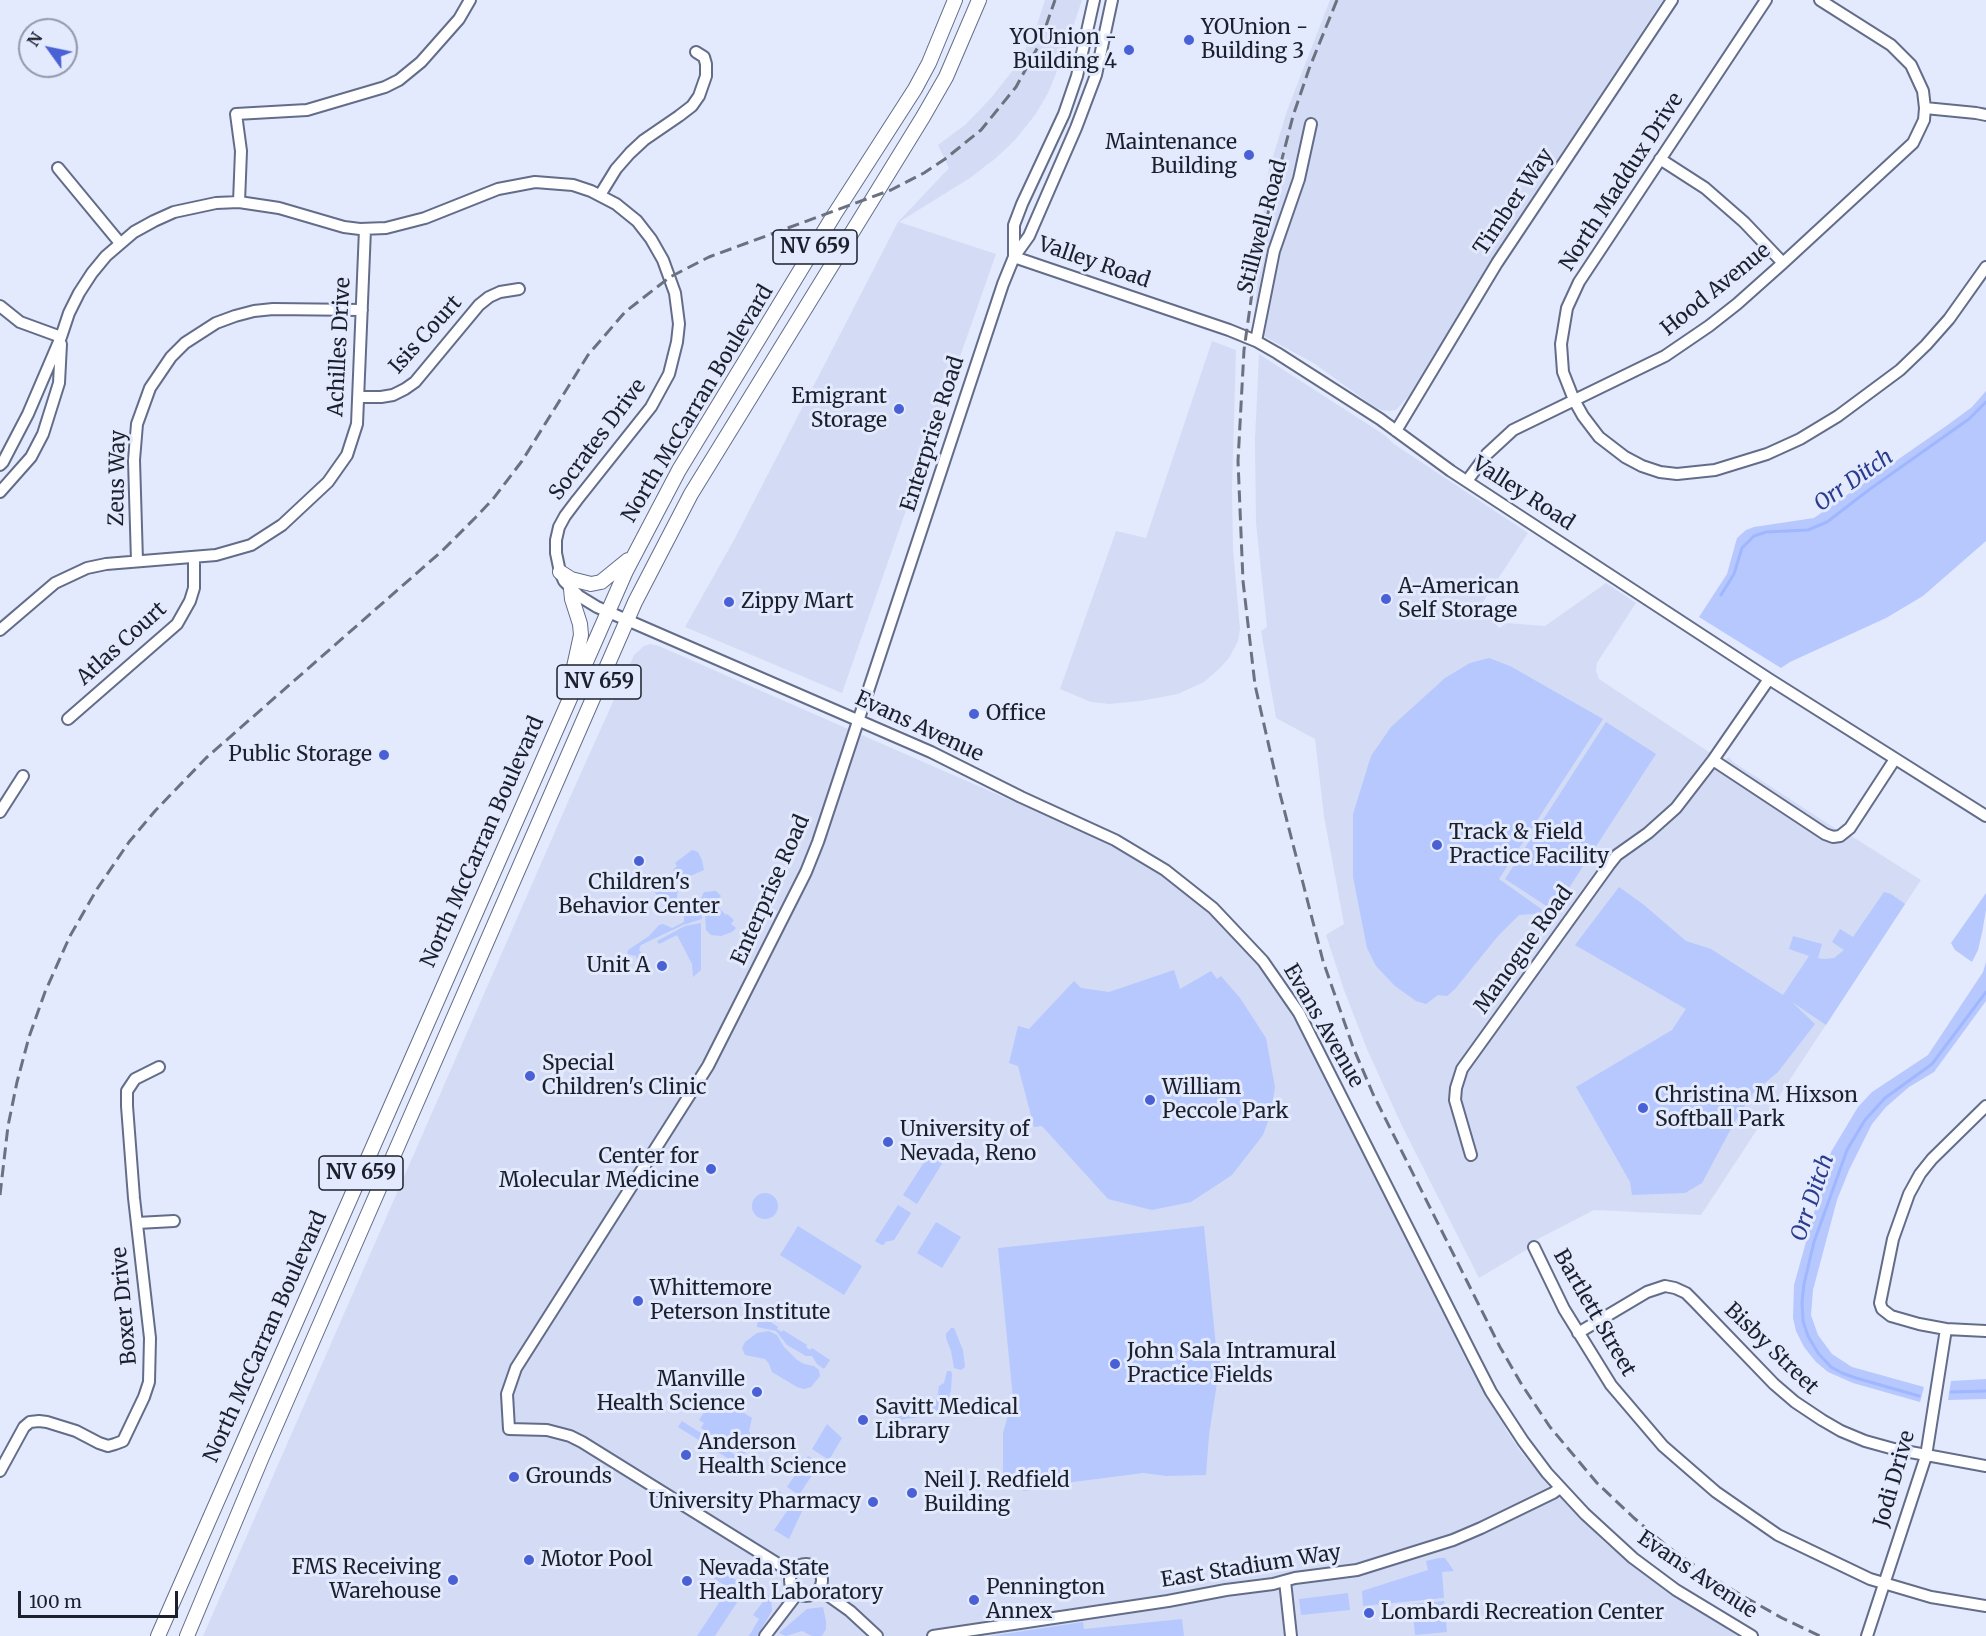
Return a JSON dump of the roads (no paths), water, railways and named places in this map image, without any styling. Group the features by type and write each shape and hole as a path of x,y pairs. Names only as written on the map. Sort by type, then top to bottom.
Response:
{"main road":[{"name":"North McCarran Boulevard","path":"158,1636 563,710 634,555 661,502 698,439 834,215 915,89 941,38 956,0"},
{"name":"North McCarran Boulevard","path":"187,1636 262,1457 627,620 691,494 946,77 978,0"},
{"path":"560,572 571,579 591,584 601,582 634,555"},
{"path":"563,710 581,635 572,599 572,589"}],"street":[{"path":"240,202 241,151 236,114 307,110 385,87 399,80 421,62 459,19 470,0"},
{"name":"Enterprise Road","path":"1014,257 1014,225 1064,114 1077,76 1094,0"},
{"name":"Enterprise Road","path":"791,1572 576,1439 547,1430 509,1429 507,1394 516,1368 719,1046 814,853 999,295 1014,257 1029,236 1076,129 1096,75 1112,0"},
{"name":"Timber Way","path":"1396,431 1497,263 1672,0"},
{"name":"North Maddux Drive","path":"1766,0 1579,282 1567,308 1561,344 1566,384 1582,416 1599,437 1625,458 1660,472 1677,474 1715,470 1767,454 1800,439 1879,387 1926,345 1949,319 1986,267"},
{"path":"1820,0 1901,53 1918,77 1925,108 1986,115"},
{"path":"600,195 616,169 630,153 644,140 692,106 699,96 706,76 706,64 704,57 696,51"},
{"name":"Hood Avenue","path":"1467,481 1486,454 1513,430 1681,346 1737,304 1904,153 1920,130 1925,108"},
{"name":"Stillwell Road","path":"1256,341 1272,261 1299,179 1311,124"},
{"path":"1660,159 1693,179 1720,201 1783,263"},
{"path":"58,168 120,243"},
{"name":"Socrates Drive","path":"0,465 28,414 62,338 69,312 79,293 92,273 120,243 154,221 174,212 216,203 240,202 279,208 344,227 386,228 405,225 516,184 554,182 573,185 616,204 633,217 657,248 675,293 679,324 669,374 651,407 577,500 562,522 556,540 560,572 572,589 588,603 607,611"},
{"name":"Achilles Drive","path":"0,630 46,591 71,574 87,568 234,551 267,536 282,525 328,482 346,455 357,424 365,229"},
{"name":"Valley Road","path":"1014,257 1256,341 1372,414 1467,481 1769,679 1986,816"},
{"name":"Isis Court","path":"359,397 393,395 405,389 415,382 479,305 500,292 519,289"},
{"path":"0,306 20,322 62,338"},
{"name":"Zeus Way","path":"137,561 134,460 137,424 150,388 171,357 185,343 216,323 254,311 273,309 362,310"},
{"name":"Socrates Drive","path":"0,492 31,457 43,434 59,383 62,338"},
{"name":"Atlas Court","path":"69,719 177,624 185,613 194,588 194,557"},
{"name":"Evans Avenue","path":"607,611 931,752 1115,840 1149,859 1213,908 1263,961 1299,1013 1482,1374 1512,1425 1560,1488 1601,1530 1647,1569 1752,1636"},
{"name":"Manogue Road","path":"1471,1155 1455,1100 1462,1069 1609,865 1617,855 1648,833 1676,808 1713,760 1769,679"},
{"path":"1713,760 1833,837 1840,836 1850,828 1895,759"},
{"path":"0,812 23,776"},
{"name":"Boxer Drive","path":"0,1471 24,1427 30,1422 47,1422 75,1431 108,1446 123,1441 144,1397 151,1366 127,1092 135,1079 159,1067"},
{"path":"1986,1106 1932,1159 1909,1194 1893,1239 1880,1303 1882,1309 1900,1319 1946,1329 1986,1331"},
{"name":"Boxer Drive","path":"137,1223 174,1221"},
{"name":"Bartlett Street","path":"1534,1247 1550,1282 1597,1364 1625,1403 1663,1446 1688,1469 1739,1509 1778,1535 1841,1566 1883,1584 1931,1597 1986,1606"},
{"name":"Bisby Street","path":"1578,1333 1647,1292 1665,1286 1675,1288 1686,1293 1758,1368 1795,1402 1841,1431 1865,1441 1926,1456 1986,1466"},
{"name":"Jodi Drive","path":"1867,1636 1926,1456 1946,1329"},
{"name":"East Stadium Way","path":"933,1636 1157,1603 1357,1569 1453,1540 1494,1523 1560,1488"},
{"path":"802,1563 812,1564 822,1577 819,1589 807,1596 798,1594 791,1587 791,1572 802,1563"},
{"path":"1285,1581 1291,1636"},
{"path":"819,1589 845,1607 877,1636"},
{"path":"765,1636 798,1594"}],"waterway":[{"name":"Orr Ditch","path":"1721,595 1734,574 1742,548 1754,536 1766,532 1808,530 1827,522 1969,419 1986,402"},
{"name":"Orr Ditch","path":"1919,1396 1856,1378 1831,1367 1818,1353 1808,1336 1803,1321 1804,1284 1814,1242 1847,1150 1865,1120 1885,1098 1932,1064 1986,992"},
{"name":"Orr Ditch","path":"1951,1392 1986,1391"}],"railway":[{"path":"0,1195 8,1126 17,1082 29,1037 45,992 70,936 97,889 129,842 155,811 206,758 442,551 493,499 522,461 588,355 625,312 670,277 709,257 891,190 945,159 981,130 1016,87 1040,43 1055,0"},
{"path":"1337,0 1293,116 1264,229 1244,350 1238,461 1243,581 1255,685 1278,786 1323,961 1353,1047 1373,1094 1500,1347 1550,1427 1597,1483 1667,1546 1741,1595 1820,1636"}],"place":[{"name":"YOUnion - Building 3","path":"1189,40"},
{"name":"YOUnion - Building 4","path":"1129,50"},
{"name":"Maintenance Building","path":"1249,155"},
{"name":"Emigrant Storage","path":"899,409"},
{"name":"A-American Self Storage","path":"1386,599"},
{"name":"Zippy Mart","path":"729,602"},
{"name":"Office","path":"974,714"},
{"name":"Public Storage","path":"384,755"},
{"name":"Track & Field Practice Facility","path":"1437,845"},
{"name":"Children's Behavior Center","path":"639,861"},
{"name":"Unit A","path":"662,966"},
{"name":"Special Children's Clinic","path":"530,1076"},
{"name":"William Peccole Park","path":"1150,1100"},
{"name":"Christina M. Hixson Softball Park","path":"1643,1108"},
{"name":"University of Nevada, Reno","path":"888,1142"},
{"name":"Center for Molecular Medicine","path":"711,1169"},
{"name":"Whittemore Peterson Institute","path":"638,1301"},
{"name":"John Sala Intramural Practice Fields","path":"1115,1364"},
{"name":"Manville Health Science","path":"757,1392"},
{"name":"Savitt Medical Library","path":"863,1420"},
{"name":"Anderson Health Science","path":"686,1455"},
{"name":"Grounds","path":"514,1477"},
{"name":"Neil J. Redfield Building","path":"912,1493"},
{"name":"University Pharmacy","path":"873,1502"},
{"name":"Motor Pool","path":"529,1560"},
{"name":"FMS Receiving Warehouse","path":"453,1580"},
{"name":"Nevada State Health Laboratory","path":"687,1581"},
{"name":"Pennington Annex","path":"974,1600"},
{"name":"Lombardi Recreation Center","path":"1369,1613"}]}
